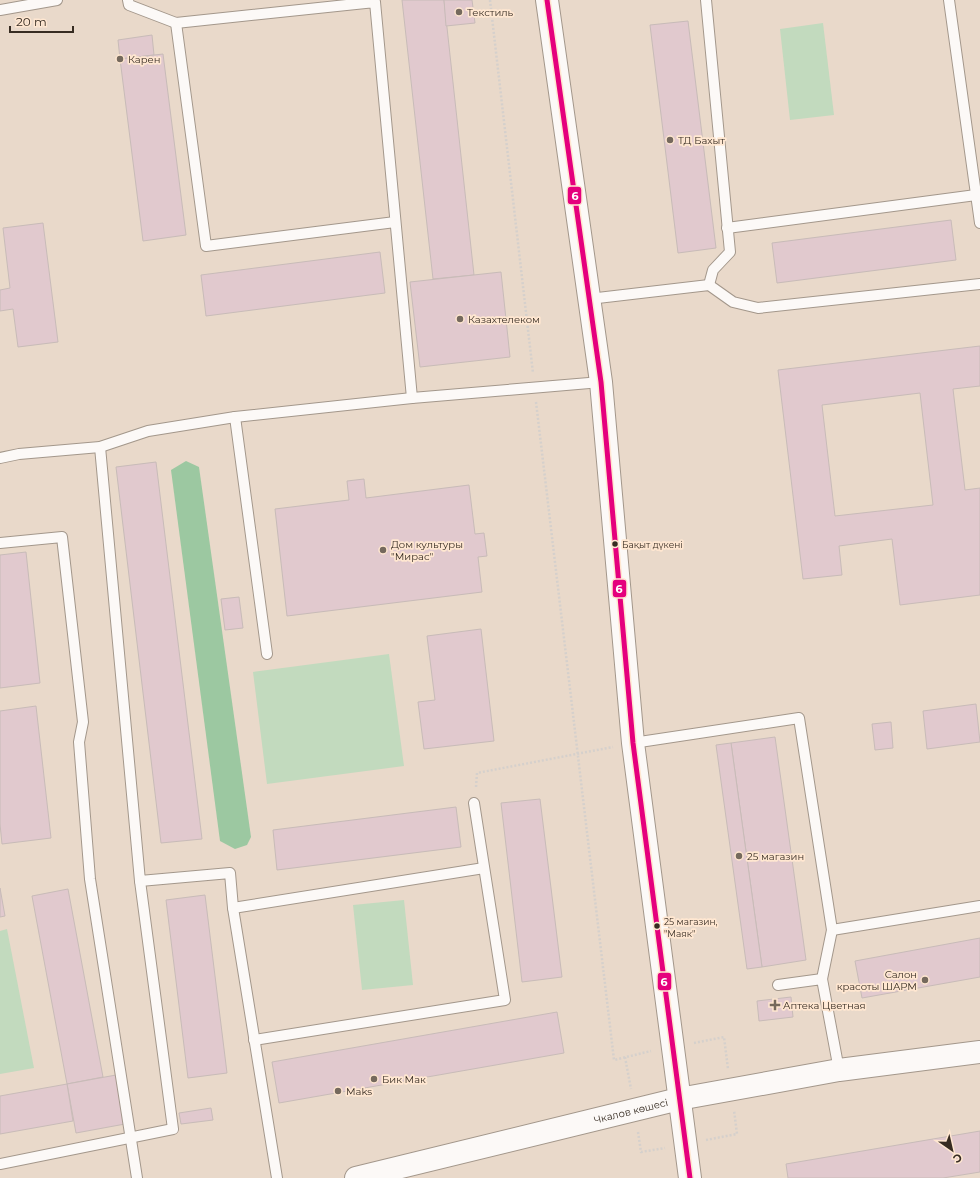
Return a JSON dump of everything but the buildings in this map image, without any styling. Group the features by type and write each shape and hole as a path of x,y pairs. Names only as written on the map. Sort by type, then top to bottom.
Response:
{"street":[{"path":"547,0 601,382 633,743 690,1178"},
{"name":"Чкалов көшесі","path":"366,1177 680,1099 840,1070 980,1052"}],"lane":[{"path":"0,10 57,0"},
{"path":"128,0 129,5 176,23 375,2 412,398"},
{"path":"706,0 730,252 713,270 709,285"},
{"path":"949,0 980,223"},
{"path":"176,23 206,246 395,222"},
{"path":"727,228 976,195"},
{"path":"589,299 709,285 733,302 758,308 980,284"},
{"path":"0,458 19,454 100,447 148,431 235,417 412,398 601,382"},
{"path":"235,417 267,654"},
{"path":"0,1164 174,1129 140,881 100,447"},
{"path":"0,543 62,537 83,722 79,742 90,879 137,1178"},
{"path":"633,743 799,718 832,930 822,979 840,1070"},
{"path":"254,1040 505,1000 474,803"},
{"path":"233,908 484,868"},
{"path":"140,881 230,873 233,908 277,1178"},
{"path":"832,930 980,906"},
{"path":"778,985 822,979"}],"path":[{"path":"490,0 534,388 614,1060 625,1057"},
{"path":"474,803 477,773 577,755 633,743"}],"green space":[{"path":"823,23 834,115 790,120 780,29"},
{"path":"186,461 199,467 251,837 247,845 235,849 220,841 171,470"},
{"path":"389,654 404,766 267,784 253,672"},
{"path":"404,900 413,985 362,990 353,905"},
{"path":"7,929 34,1068 0,1074 0,931"}],"transit line":[{"name":"6","path":"547,0 601,382 633,743 690,1178"}],"place":[{"name":"Текстиль","path":"459,12"},
{"name":"Карен","path":"120,59"},
{"name":"ТД Бахыт","path":"670,140"},
{"name":"Казахтелеком","path":"460,319"},
{"name":"Бақыт дүкені","path":"615,544"},
{"name":"Дом культуры \"Мирас\"","path":"383,550"},
{"name":"25 магазин","path":"739,856"},
{"name":"25 магазин, \"Маяк\"","path":"657,926"},
{"name":"Салон красоты ШАРМ","path":"925,980"},
{"name":"Аптека Цветная","path":"775,1005"},
{"name":"Бик Мак","path":"374,1079"},
{"name":"Maks","path":"338,1091"}]}
